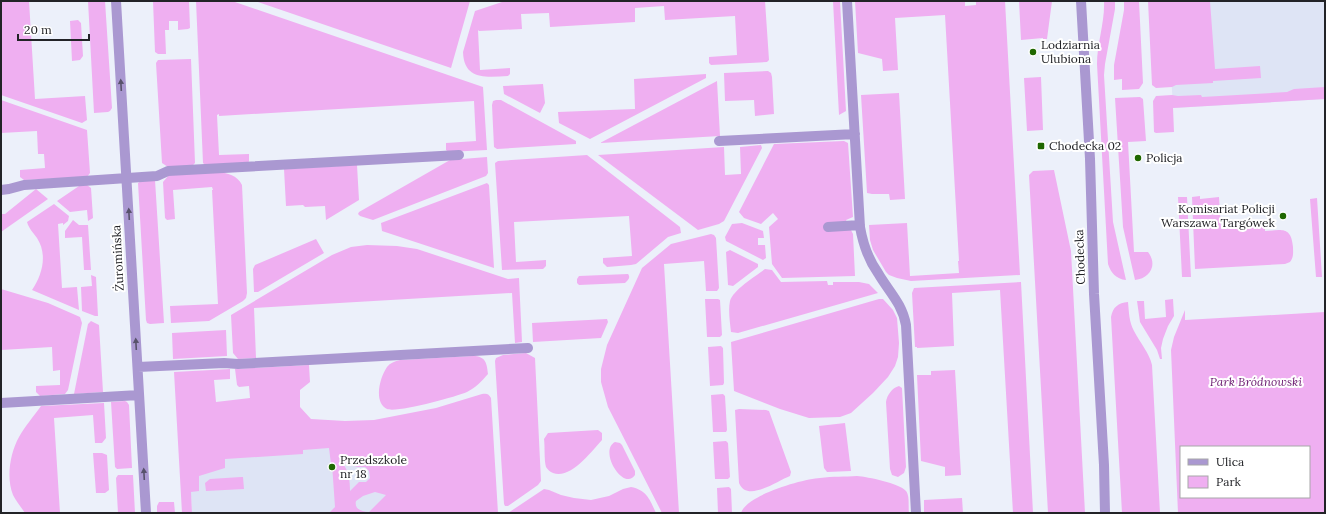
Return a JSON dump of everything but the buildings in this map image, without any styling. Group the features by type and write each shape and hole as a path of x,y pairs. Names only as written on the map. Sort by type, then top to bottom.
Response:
{"street":[{"name":"Żuromińska","path":"116,1 146,513"},
{"path":"847,1 860,225 863,243 868,255 879,275 898,302 905,320 916,513"},
{"name":"Chodecka","path":"1080,1 1090,159 1094,294 1104,465 1105,513"},
{"path":"719,141 855,134"},
{"path":"1,190 24,185 157,176 168,171 459,155"},
{"path":"828,227 860,225"},
{"path":"138,368 224,363 246,364 528,348"},
{"path":"1,403 139,395"}],"shaded area":[{"path":"1167,1 1325,1 1325,99 1173,108"},
{"name":"Przedszkole nr 18","path":"472,425 478,513 192,513 188,442"}],"green space":[{"path":"1,1 29,1 35,99 85,96 87,120 82,123 1,95"},
{"path":"88,1 105,1 112,108 108,112 94,113"},
{"path":"153,1 189,1 190,28 178,30 178,21 169,21 169,30 165,30 166,54 158,54 155,52"},
{"path":"196,1 232,1 483,87 487,150 448,152 446,150 446,143 476,141 474,101 219,116 219,114 217,115 219,155 249,154 249,161 248,163 205,165 203,163"},
{"path":"255,1 470,1 451,68"},
{"path":"505,1 765,1 769,60 767,62 711,65 709,63 709,57 737,55 735,16 665,20 664,6 635,8 635,22 550,27 549,13 521,14 522,29 478,30 480,70 510,68 510,74 508,76 485,76 472,73 464,61 463,52 475,11"},
{"path":"833,1 840,1 846,111 839,115"},
{"path":"855,1 965,1 965,6 976,5 976,1 1005,1 1020,275 911,281 897,278 886,272 873,250 870,240 869,225 907,223 910,276 959,273 945,15 895,18 898,70 883,71 882,59 858,53"},
{"path":"1019,1 1052,1 1047,39 1021,40"},
{"path":"1104,1 1115,1 1104,75 1113,222 1126,280 1114,275 1108,264 1097,64"},
{"path":"1124,1 1139,1 1143,83 1139,89 1122,90 1122,79 1114,80 1114,65 1124,10"},
{"path":"1148,1 1210,1 1215,69 1260,66 1261,78 1213,81 1213,83 1176,85 1172,87 1156,88 1152,85"},
{"path":"78,20 81,23 83,56 80,60 72,61 70,21"},
{"path":"191,59 195,163 192,166 168,167 162,163 156,63 158,60"},
{"path":"768,71 771,73 772,77 774,114 755,116 754,100 725,101 724,73"},
{"path":"706,74 706,78 590,139 559,123 558,112 635,109 634,79"},
{"path":"1041,77 1043,130 1027,131 1024,78"},
{"path":"717,81 720,136 600,143"},
{"path":"543,84 545,103 540,113 504,94 503,86"},
{"path":"1325,87 1325,99 1173,108 1174,132 1154,132 1153,101 1156,96 1201,95 1202,97 1287,92 1294,89"},
{"path":"899,93 905,199 890,200 889,194 867,193 861,95"},
{"path":"1140,97 1143,99 1146,141 1128,142 1134,252 1148,252 1151,257 1152,266 1151,270 1145,277 1135,280 1123,227 1115,98"},
{"path":"1,100 87,130 90,173 87,177 24,180 20,177 20,170 45,168 44,154 38,154 37,131 1,133"},
{"path":"501,100 576,141 576,144 497,149 494,147 492,105 493,101"},
{"path":"844,141 848,143 853,217 846,220 853,234 855,276 782,278 772,264 769,227 778,219 773,213 761,224 744,218 739,212 774,144"},
{"path":"761,145 762,148 724,221 698,230 598,155 724,147 725,175 741,174 740,147"},
{"path":"587,155 680,227 681,233 668,237 636,264 607,267 603,263 603,258 632,256 629,216 514,222 516,262 546,260 546,266 543,269 502,270 495,163 498,161"},
{"path":"487,157 488,173 486,176 373,220 358,214 359,212 450,160"},
{"path":"357,165 359,200 326,220 325,206 286,206 284,169"},
{"path":"1054,170 1071,251 1085,513 1048,513 1029,175 1033,171"},
{"path":"217,172 232,175 238,179 242,185 246,298 209,321 171,323 170,306 218,304 213,190 212,187 173,190 175,219 167,220 165,218 163,182 169,175"},
{"path":"155,180 164,323 150,324 147,323 146,320 138,183 141,181"},
{"path":"487,183 489,185 494,268 382,231 381,223"},
{"path":"87,185 91,188 93,218 88,221 87,210 70,212 57,201 79,186"},
{"path":"36,189 48,199 1,232 1,214 5,214"},
{"path":"1200,196 1200,199 1219,197 1221,229 1265,225 1265,231 1281,230 1288,232 1292,240 1293,247 1293,256 1290,262 1285,264 1195,269 1192,197"},
{"path":"1178,197 1187,197 1191,277 1182,277"},
{"path":"1317,198 1322,277 1316,277 1310,199"},
{"path":"54,204 69,216 68,221 63,225 63,223 58,224 62,288 77,287 79,310 32,290 39,278 43,258 40,244 27,222"},
{"path":"73,220 79,225 88,225 91,270 84,270 82,237 65,238 65,231"},
{"path":"742,223 763,231 764,238 758,238 758,245 765,245 766,258 763,260 726,241 725,237 732,224"},
{"path":"711,234 716,238 719,288 717,291 706,291 704,261 664,264 679,513 662,513 608,407 601,382 601,369 607,345 642,268 671,244"},
{"path":"316,239 324,253 258,292 254,292 253,269 255,265"},
{"path":"367,245 397,246 417,249 508,279 519,278 522,342 515,343 512,293 254,308 256,358 238,359 233,353 231,315 332,255 351,247"},
{"path":"730,250 758,264 758,267 733,286 728,285 726,252"},
{"path":"765,269 772,270 781,282 827,281 828,285 833,285 833,282 859,282 869,284 878,293 738,333 731,332 729,308 732,297 735,292"},
{"path":"628,274 629,278 625,283 579,285 577,283 579,276"},
{"path":"91,275 96,277 98,316 82,311 81,287 92,286"},
{"path":"1021,282 1033,513 1013,513 1000,290 952,293 954,346 917,348 915,347 912,293 914,288"},
{"path":"1,289 48,303 80,317 82,323 68,390 65,394 40,396 36,392 36,386 60,385 60,370 53,371 52,347 1,350"},
{"path":"705,299 720,300 722,335 720,337 707,337"},
{"path":"883,299 893,310 897,318 899,343 898,357 895,366 888,377 851,413 840,417 809,418 780,409 734,391 731,342"},
{"path":"1173,299 1174,316 1163,339 1161,348 1162,359 1160,359 1157,350 1140,322 1137,301 1144,301 1145,319 1166,317 1165,300"},
{"path":"1128,302 1132,328 1147,352 1152,365 1160,513 1122,513 1111,317 1116,306 1121,303"},
{"name":"Park Bródnowski","path":"1185,310 1185,320 1325,312 1325,513 1178,513 1171,350 1174,337"},
{"path":"607,319 608,322 601,338 533,342 532,323"},
{"path":"91,321 99,325 103,392 74,394 88,324"},
{"path":"226,330 227,356 173,359 172,333"},
{"path":"721,346 723,348 724,383 723,385 710,386 708,347"},
{"path":"526,353 535,358 541,481 538,485 508,506 505,506 495,361 496,358 503,355"},
{"path":"473,356 481,357 485,361 488,374 467,392 439,401 393,410 387,409 380,401 379,389 384,371 393,362 400,360"},
{"path":"309,365 310,382 300,390 300,407 311,419 345,421 374,420 436,408 482,394 488,394 491,398 498,513 329,513 335,507 332,464 329,448 303,450 303,454 225,459 225,468 199,476 199,491 191,492 192,513 182,513 174,372 230,369 230,379 214,380 216,402 250,398 249,386 239,387 237,385 235,369","holes":["342,463 365,467 369,471 370,478 366,482 359,482 350,491 348,472","375,492 386,495 369,512 361,511 357,508 356,501 363,496"]},
{"path":"955,370 961,475 945,476 945,467 921,461 917,375 931,375 931,371"},
{"path":"899,386 902,388 906,467 904,473 898,477 892,475 890,469 886,402 890,392"},
{"path":"723,394 725,396 727,430 726,432 713,432 711,395"},
{"path":"125,401 129,405 132,468 117,469 115,467 111,402"},
{"path":"104,403 106,438 102,443 95,443 93,415 54,418 60,513 25,513 13,495 9,473 13,450 27,425 41,406"},
{"path":"735,410 769,411 791,472 790,476 763,489 749,491 743,489 739,483"},
{"path":"845,423 851,471 827,472 824,468 819,426"},
{"path":"598,430 602,433 602,440 587,457 573,469 560,474 549,471 546,467 545,461 544,439 548,433"},
{"path":"726,441 728,443 730,477 728,479 715,479 713,442"},
{"path":"615,442 622,445 635,471 635,475 630,479 619,474 611,461 609,453"},
{"path":"93,453 102,453 107,455 109,490 105,493 96,493"},
{"path":"118,475 133,475 135,513 118,513 116,478"},
{"path":"857,476 883,481 902,488 906,491 908,496 909,513 741,513 745,506 764,494 801,481 830,477"},
{"path":"243,477 244,489 206,491 205,483 210,479"},
{"path":"631,487 641,490 647,496 656,513 508,513 544,489 561,495 591,500 609,496"},
{"path":"729,487 731,489 732,513 718,513 717,488"},
{"path":"962,498 963,513 924,513 924,500"},
{"path":"159,502 174,502 175,513 157,513 157,506"}],"place":[{"name":"Lodziarnia Ulubiona","path":"1033,52"},
{"name":"Chodecka 02","path":"1041,146"},
{"name":"Policja","path":"1138,158"},
{"name":"Komisariat Policji Warszawa Targówek","path":"1283,216"},
{"name":"Przedszkole nr 18","path":"332,467"}]}
